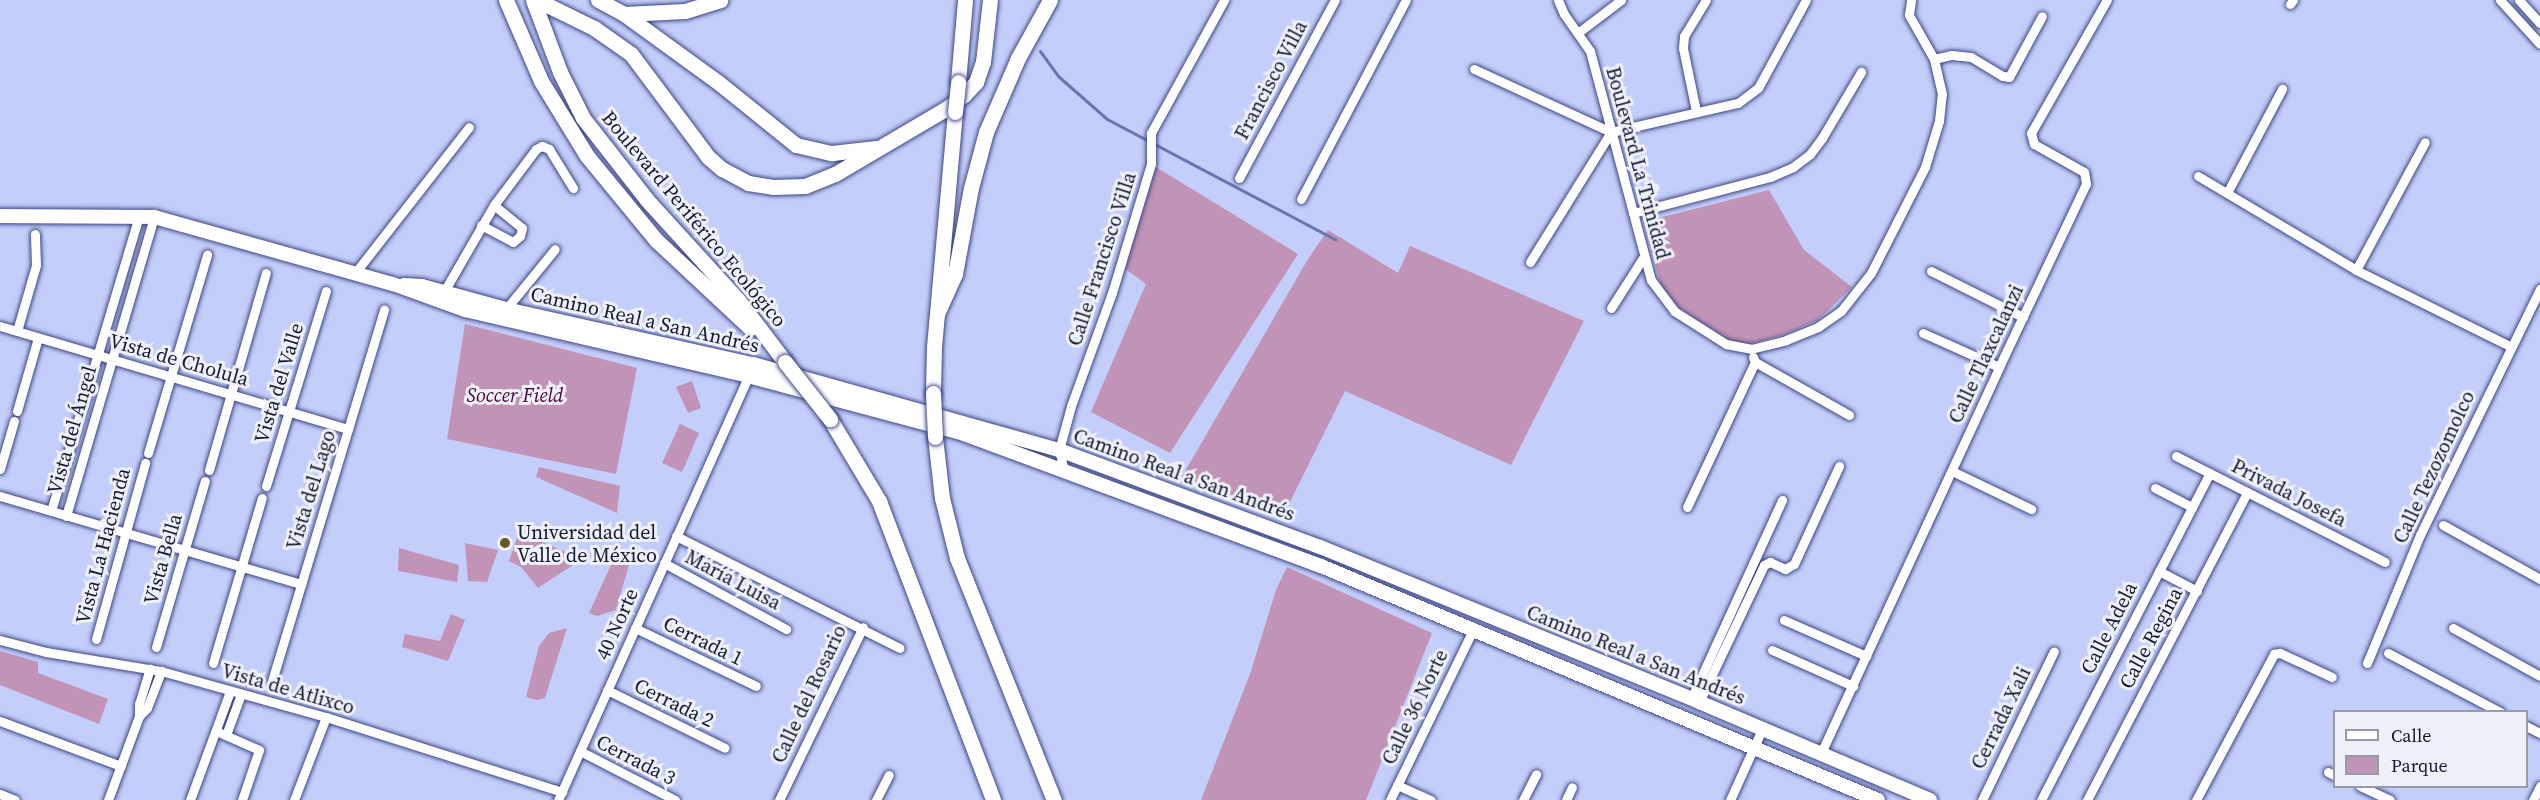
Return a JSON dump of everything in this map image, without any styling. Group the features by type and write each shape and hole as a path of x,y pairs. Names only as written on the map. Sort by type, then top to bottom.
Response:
{"highway":[{"path":"506,0 528,53 556,107 604,179 656,240 774,348"},
{"path":"535,0 594,28 622,47 647,75 708,158 730,174 748,183 773,187 805,186 836,174 947,108 976,82 983,62 990,0"},
{"name":"Boulevard Periférico Ecológico","path":"535,0 540,26 583,118 647,200 738,300 830,419 879,501 993,800"},
{"path":"598,0 624,14 718,82 796,145 832,153 878,148"},
{"path":"624,14 685,11 720,0"},
{"path":"965,0 937,314 933,393 935,437 942,498 957,558 1054,800"},
{"path":"937,314 955,274 971,188 986,132 1018,58 1050,0"}],"main road":[{"name":"Camino Real a San Andrés","path":"0,216 154,216 393,284 422,286 441,296 751,370 964,434 1321,566 1878,800"},
{"name":"Camino Real a San Andrés","path":"441,296 506,309 751,370 1059,450 1320,547 1695,700 1930,800"},
{"path":"1217,527 1220,509"},
{"path":"1614,689 1622,670"}],"street":[{"name":"Calle Francisco Villa","path":"1064,471 1059,450 1071,406 1112,293 1151,164 1151,133 1224,0"},
{"name":"Francisco Villa","path":"1239,178 1335,0"},
{"path":"1301,199 1406,0"},
{"name":"Boulevard La Trinidad","path":"1558,0 1564,14 1590,51 1643,258 1651,280 1674,310 1726,344 1751,349 1785,340 1818,327 1841,311 1871,273 1925,167 1939,121 1942,94 1934,59 1910,15 1911,0"},
{"path":"1579,33 1621,0"},
{"path":"1696,111 1683,48 1684,36 1706,0"},
{"path":"1474,69 1611,132 1738,103 1758,88 1806,0"},
{"name":"Calle Tlaxcalanzi","path":"1821,753 2087,178 2084,172 2034,144 2031,133 2107,0"},
{"path":"2500,0 2540,44"},
{"path":"2519,0 2540,23"},
{"path":"1934,59 1953,55 1971,57 2003,76 2009,77 2042,16"},
{"path":"1633,213 1770,177 1793,167 1810,154 1822,138 1861,72"},
{"path":"2227,193 2282,89"},
{"path":"355,273 469,127"},
{"path":"1530,262 1611,132"},
{"path":"2356,270 2425,142"},
{"path":"441,296 481,225 536,149 542,146 549,149 573,188"},
{"path":"2198,176 2356,270 2510,346"},
{"path":"481,225 513,242 520,236 522,228 494,205"},
{"name":"Vista del Ángel","path":"51,511 138,215"},
{"name":"Vista del Ángel","path":"66,516 154,216"},
{"path":"17,332 36,265 35,234"},
{"path":"506,309 555,249"},
{"name":"Vista La Hacienda","path":"96,639 146,458 207,255"},
{"path":"1611,308 1643,258"},
{"path":"1931,271 2023,317"},
{"path":"208,470 266,273"},
{"name":"Calle Tezozomolco","path":"2367,663 2420,535 2510,346 2540,289"},
{"name":"Vista del Valle","path":"266,486 326,291"},
{"name":"Vista del Lago","path":"272,681 384,309"},
{"name":"Vista de Cholula","path":"0,326 348,429"},
{"path":"1923,333 1999,368"},
{"path":"0,469 38,338"},
{"path":"1687,507 1755,362 1751,349"},
{"path":"1755,362 1849,415"},
{"name":"40 Norte","path":"560,796 751,370"},
{"name":"Privada Josefa","path":"2176,456 2385,562"},
{"path":"1695,700 1764,565 1770,562 1785,569 1794,564 1839,466"},
{"path":"1952,471 2031,508"},
{"name":"Calle Adela","path":"2041,800 2210,473"},
{"name":"Vista Bella","path":"156,648 205,481"},
{"path":"2155,488 2192,507"},
{"name":"Calle Regina","path":"2087,800 2247,492"},
{"path":"0,496 301,584"},
{"path":"213,663 262,498"},
{"path":"1695,700 1782,500"},
{"path":"2443,525 2540,579"},
{"name":"Calle del Rosario","path":"676,536 863,627 779,800"},
{"name":"María Luisa","path":"664,563 786,629"},
{"path":"2159,571 2196,591"},
{"path":"1784,620 1866,656"},
{"path":"863,627 900,648"},
{"name":"Cerrada 1","path":"635,628 756,686"},
{"path":"2453,628 2540,676"},
{"name":"Calle 36 Norte","path":"1390,800 1473,630"},
{"name":"Vista de Atlixco","path":"0,639 46,652 161,671 326,717 560,796"},
{"path":"1772,650 1852,686"},
{"name":"Cerrada Xali","path":"1982,800 2054,651"},
{"path":"2196,800 2274,654 2280,652 2332,677"},
{"path":"2388,653 2498,710"},
{"path":"108,800 139,716 139,704 150,669"},
{"path":"139,716 147,708 161,671"},
{"name":"Cerrada 2","path":"607,690 725,748"},
{"path":"190,800 230,691"},
{"path":"226,735 241,694"},
{"path":"294,800 326,717"},
{"path":"0,721 121,766"},
{"path":"1730,800 1762,729"},
{"path":"216,731 259,750 242,800"},
{"name":"Cerrada 3","path":"580,751 675,800"},
{"path":"1523,800 1536,774"},
{"path":"876,800 889,776"},
{"path":"1397,785 1431,800"},
{"path":"2533,800 2540,786"},
{"path":"1566,800 1572,787"},
{"path":"2364,788 2390,800"},
{"path":"0,794 15,800"}],"green space":[{"path":"1151,164 1298,254 1170,453 1091,412 1146,284 1120,265"},
{"path":"1769,190 1804,250 1852,287 1818,320 1783,335 1746,345 1732,342 1678,308 1662,288 1643,222"},
{"path":"1328,230 1398,273 1410,246 1584,321 1511,465 1345,391 1282,518 1180,480 1308,259"},
{"name":"Soccer Field","path":"465,324 637,368 616,474 447,439"},
{"path":"692,381 701,408 688,413 676,387"},
{"path":"680,424 699,433 682,472 662,463"},
{"path":"539,467 620,486 617,513 536,477"},
{"path":"519,532 582,559 538,588 521,567 509,561"},
{"path":"465,543 498,550 487,582 468,581"},
{"path":"399,548 459,565 457,582 398,571"},
{"path":"618,550 631,558 616,610 597,616 589,613"},
{"path":"1287,567 1432,633 1366,800 1201,800 1250,674 1276,590"},
{"path":"451,614 465,620 448,661 402,647 405,634 440,641"},
{"path":"567,628 545,698 537,700 526,697 539,646 549,633"},
{"path":"0,651 38,662 38,673 108,699 99,724 0,685"}],"waterway":[{"path":"1040,51 1058,76 1107,119 1335,239"}],"place":[{"name":"Universidad del Valle de México","path":"505,543"}]}
